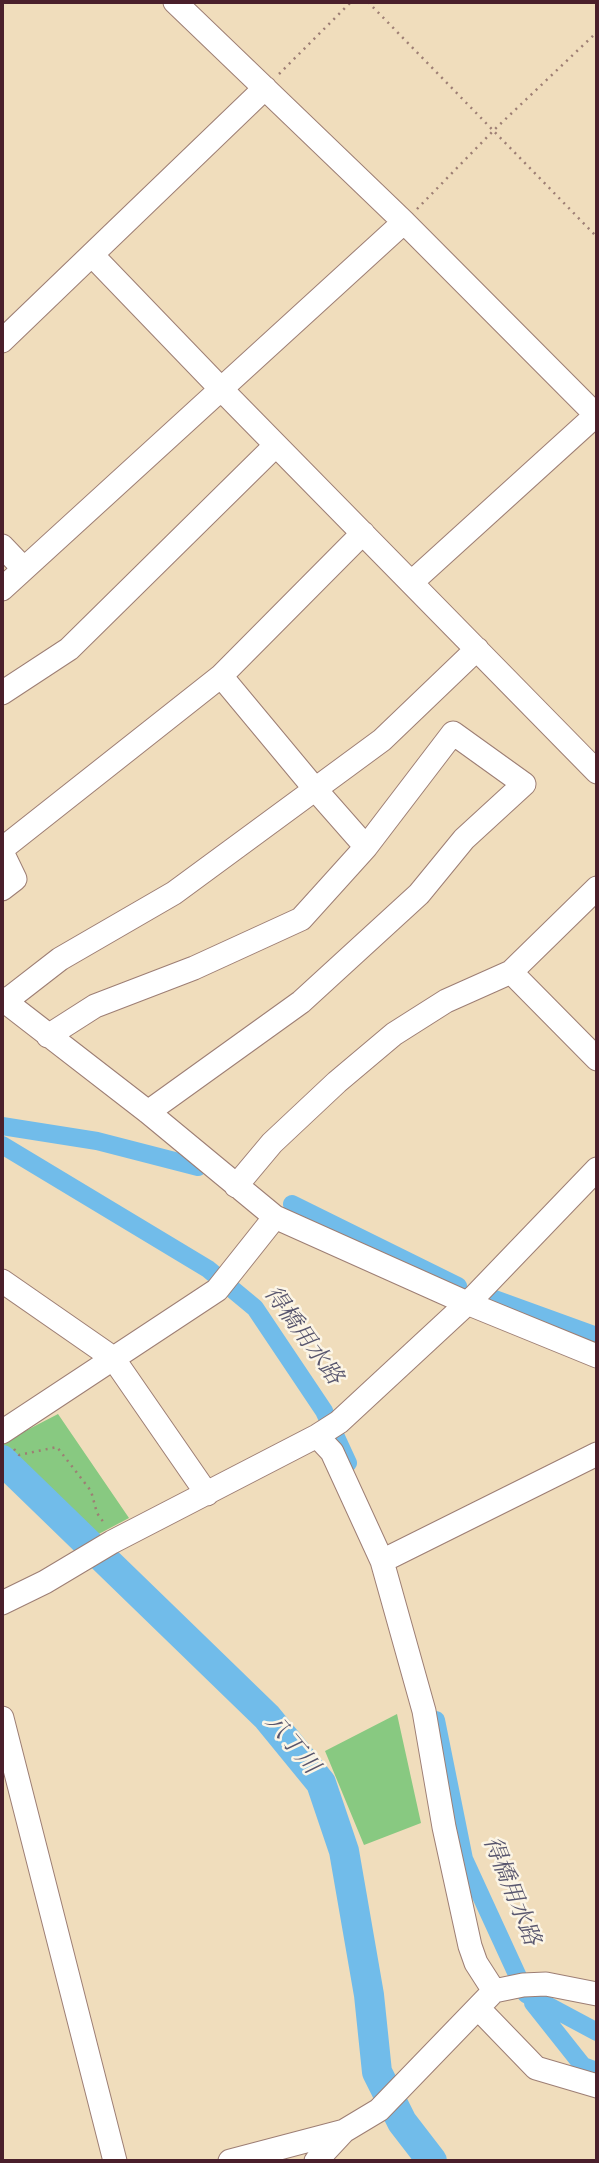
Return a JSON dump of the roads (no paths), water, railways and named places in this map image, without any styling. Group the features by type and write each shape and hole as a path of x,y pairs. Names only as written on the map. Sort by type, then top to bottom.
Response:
{"street":[{"path":"175,2 404,222 597,415 412,582"},
{"path":"2,341 265,88"},
{"path":"2,589 404,222"},
{"path":"92,255 597,772"},
{"path":"2,693 69,649 276,445"},
{"path":"2,889 15,879 2,850 220,676 363,533"},
{"path":"2,545 24,569"},
{"path":"477,649 382,740 174,893 60,959 3,1002 148,1112 275,1217 476,1295 597,1356"},
{"path":"220,676 366,847"},
{"path":"48,1036 95,1006 194,968 301,919 366,847 453,733 524,784 464,839 419,894 301,1002 148,1112"},
{"path":"236,1185 272,1143 337,1082 394,1034 446,1001 511,972 597,888"},
{"path":"511,972 597,1059"},
{"path":"2,1603 326,1429 476,1295 597,1169"},
{"path":"6,1438 113,1358 224,1282 275,1217"},
{"path":"2,1281 113,1358 207,1494"},
{"path":"326,1429 332,1452 382,1561 424,1711 444,1827 470,1946 476,1963 495,1991"},
{"path":"382,1561 597,1454"},
{"path":"2,1718 115,2161"},
{"path":"230,2161 344,2130 379,2110 495,1991 523,1985 546,1984 597,1994"},
{"path":"478,2008 536,2068 597,2086"},
{"path":"316,2161 344,2130"}],"waterway":[{"path":"2,1126 97,1141 198,1167"},
{"name":"得橋用水路","path":"2,1145 208,1269 255,1308 324,1411 348,1463"},
{"path":"292,1204 458,1286"},
{"path":"489,1297 597,1336"},
{"name":"八丁川","path":"2,1460 267,1717 321,1783 344,1851 369,1995 377,2072 402,2122 432,2161"},
{"name":"得橋用水路","path":"436,1720 464,1859 526,1994 597,2032"},
{"path":"533,2003 583,2066 597,2071"}]}
